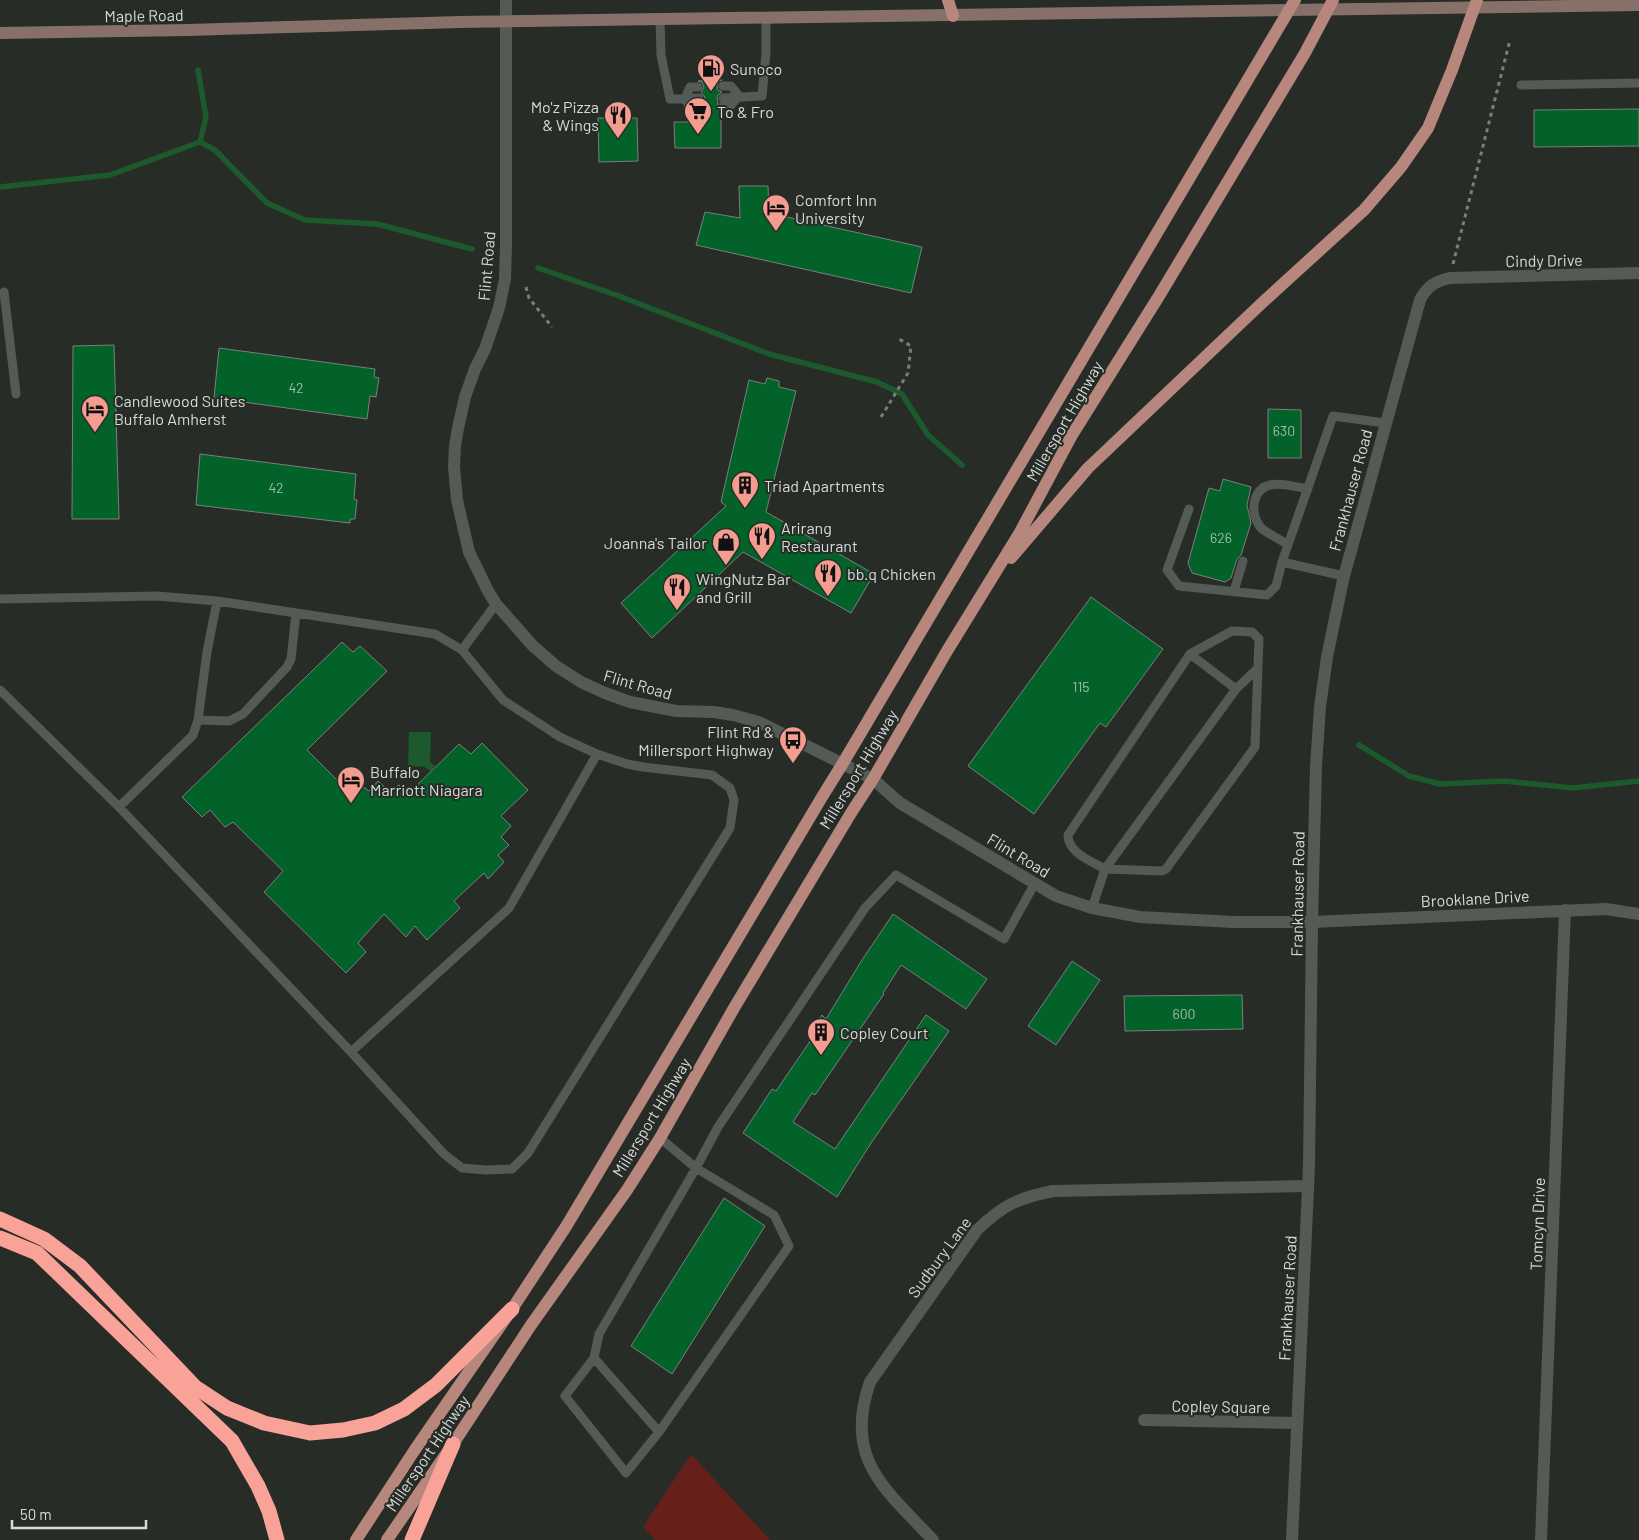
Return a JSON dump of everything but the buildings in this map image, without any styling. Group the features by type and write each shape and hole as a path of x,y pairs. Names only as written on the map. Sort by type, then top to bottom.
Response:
{"highway":[{"path":"0,1219 44,1239 80,1266 195,1387 226,1408 264,1423 310,1433 343,1430 375,1422 404,1409 436,1385 512,1309"},
{"path":"0,1238 37,1253 232,1442 258,1486 269,1512 277,1540"},
{"path":"412,1540 453,1444"}],"main road":[{"path":"948,0 953,16"},
{"path":"953,16 956,0"},
{"name":"Millersport Highway","path":"356,1540 567,1225 1295,0"},
{"name":"Millersport Highway","path":"387,1540 532,1325 627,1190 660,1138 734,1008 1019,534 1072,435 1160,296 1305,53 1333,0"},
{"name":"Maple Road","path":"0,33 660,19 953,16 1476,4 1639,5"},
{"path":"989,583 1038,529 1088,468 1263,302 1364,210 1401,167 1428,128 1476,4"}],"street":[{"name":"Flint Road","path":"506,0 505,279 493,328 465,397 455,446 454,466 457,500 469,552 496,604 533,646 556,666 581,682 605,693 643,705 676,711 714,712 759,722 873,779 900,803 1056,896 1092,908 1140,917 1177,920 1312,922"},
{"name":"Cindy Drive","path":"1450,278 1639,273"},
{"name":"Frankhauser Road","path":"1292,1540 1308,1186 1315,792 1320,716 1327,657 1344,576 1417,305 1428,287 1450,278"},
{"name":"Brooklane Drive","path":"1312,922 1565,910 1606,909 1639,914"},
{"name":"Tomcyn Drive","path":"1541,1540 1565,910"},
{"name":"Sudbury Lane","path":"933,1540 876,1478 867,1460 862,1441 860,1421 863,1401 870,1382 977,1230 994,1214 1011,1203 1029,1195 1053,1191 1308,1186"},
{"name":"Copley Square","path":"1144,1420 1297,1423"}],"lane":[{"path":"723,102 731,105 739,96 762,96 766,54 766,18"},
{"path":"660,19 661,55 670,99 684,99"},
{"path":"1521,85 1639,83"},
{"path":"723,86 731,86 739,96"},
{"path":"684,99 690,87 698,87"},
{"path":"684,99 690,107 699,103"},
{"path":"4,292 16,394"},
{"path":"1189,509 1167,570 1179,586 1267,595 1276,586 1288,544 1333,416 1385,423"},
{"path":"1288,544 1261,527 1255,516 1254,505 1258,492 1266,486 1278,483 1308,489"},
{"path":"1234,591 1243,561"},
{"path":"1282,562 1344,576"},
{"path":"0,599 157,596 217,601 435,634 462,650 503,700 560,737 597,754 643,768 712,775 730,788 734,800 733,815 730,828 528,1153 512,1169 486,1170 462,1168 444,1154 351,1052 119,807 0,690"},
{"path":"119,807 193,735 198,720 207,652 217,601"},
{"path":"462,650 496,604"},
{"path":"198,720 229,721 244,714 288,667 291,659 296,613"},
{"path":"1232,631 1252,632 1259,639 1258,668 1255,747 1166,869 1162,871 1105,869 1075,851 1068,840 1068,835 1190,654 1232,631"},
{"path":"1190,654 1236,689"},
{"path":"1092,908 1105,869 1236,689 1258,668"},
{"path":"351,1052 509,908 597,754"},
{"path":"660,1138 696,1168 774,1215 789,1246 659,1432 626,1473 565,1396 594,1358 599,1334 696,1168 718,1127 865,908 896,875 1004,939 1035,882"},
{"path":"594,1358 659,1432"}],"path":[{"path":"1450,278 1510,40"},
{"path":"526,286 529,298 552,327"},
{"path":"881,417 908,373 911,346 899,339"}],"shaded area":[{"path":"409,732 431,732 430,762 435,766 430,771 425,767 408,766"},
{"path":"691,1454 770,1540 655,1540 643,1527"}],"waterway":[{"path":"0,187 110,175 200,142 206,117 198,70"},
{"path":"200,142 215,150 267,203 305,220 377,224 472,249"},
{"path":"538,268 619,296 769,354 877,382 902,394 928,435 962,465"},
{"path":"1359,745 1409,776 1440,784 1504,781 1573,788 1639,781"}],"place":[{"name":"Sunoco","path":"711,92"},
{"name":"To & Fro","path":"698,135"},
{"name":"Mo'z Pizza & Wings","path":"618,139"},
{"name":"Comfort Inn University","path":"776,232"},
{"name":"Candlewood Suites Buffalo Amherst","path":"95,433"},
{"name":"Triad Apartments","path":"745,509"},
{"name":"Arirang Restaurant","path":"762,560"},
{"name":"Joanna's Tailor","path":"726,566"},
{"name":"bb.q Chicken","path":"828,597"},
{"name":"WingNutz Bar and Grill","path":"677,611"},
{"name":"Flint Rd & Millersport Highway","path":"793,764"},
{"name":"Buffalo Marriott Niagara","path":"351,804"},
{"name":"Copley Court","path":"821,1056"}]}
